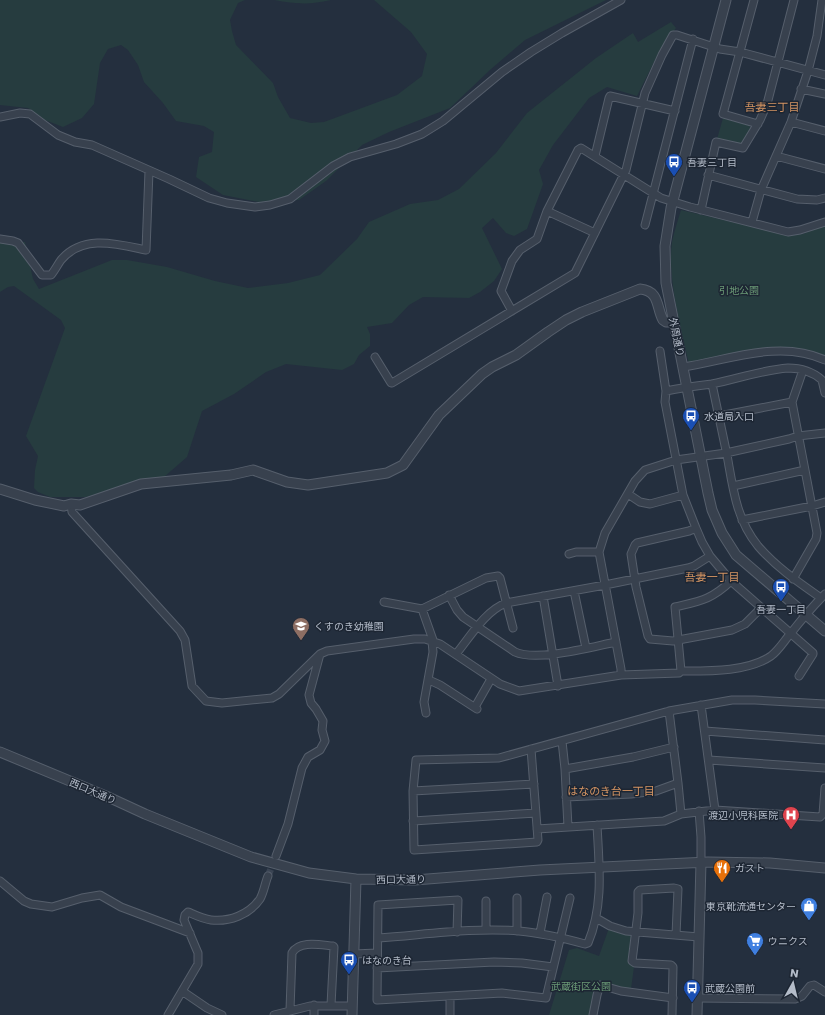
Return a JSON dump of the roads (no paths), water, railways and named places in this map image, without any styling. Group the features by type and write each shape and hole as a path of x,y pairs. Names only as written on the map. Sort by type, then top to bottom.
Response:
{"street":[{"path":"0,117 20,113 30,114 58,135 75,142 92,145 208,198 227,203 255,207 270,205 290,199 333,166 350,157 396,144 422,134 443,121 502,72 530,52 621,0"},
{"name":"外周通り","path":"726,0 666,234 666,283 700,457 712,510 722,533 728,545 744,564 825,631"},
{"path":"754,0 723,114 758,124"},
{"path":"701,210 716,142 743,148 758,124 767,104 794,0"},
{"path":"752,222 761,190 791,122 808,71 817,36 823,0"},
{"path":"375,357 392,383 575,272 629,161 645,93 662,55 673,36 678,35 825,75"},
{"path":"817,36 825,39"},
{"path":"645,224 693,39"},
{"path":"801,89 825,94"},
{"path":"595,156 610,96 675,111"},
{"path":"791,122 825,132"},
{"path":"512,311 501,291 512,261 520,250 537,238 548,212 580,148 661,198 673,202 788,232 800,230 825,222"},
{"path":"776,156 825,169"},
{"path":"0,239 13,241 18,244 42,274 47,275 51,275 62,259 84,244 98,242 146,250 149,171"},
{"path":"708,175 761,190 809,200 825,198"},
{"path":"548,212 595,233"},
{"path":"0,489 35,500 64,506 88,503 142,484 231,475 253,470 287,482 308,486 387,473 397,469 406,462 439,415 482,374 492,367 516,355 566,320 640,289 654,294 663,320 666,322 674,322"},
{"path":"660,351 666,391 665,402 683,495 696,528 710,556 731,582 813,653 800,676"},
{"path":"683,367 762,351 797,351 825,360"},
{"path":"666,391 712,384 758,373 789,368 803,370 818,376 822,380 825,393"},
{"path":"793,579 816,539 817,533 792,402 803,370"},
{"path":"71,504 72,512 180,631 185,640 192,686 206,701 222,704 272,698 279,694 320,654 327,651 414,639 432,641 440,644 491,679 506,687 519,691 621,675 722,670 762,661 779,650 790,634 823,596 793,579 768,557 757,545 742,520 734,498 733,486 712,384"},
{"path":"718,416 792,402"},
{"path":"621,675 622,669 599,552 605,533 639,476 645,470 676,460 726,453 798,436 825,433"},
{"path":"733,486 805,470"},
{"path":"628,494 640,502 650,504 683,495"},
{"path":"742,520 825,502"},
{"path":"696,528 635,545 631,554 648,636 652,640 673,641 732,630 748,621 761,608"},
{"path":"570,554 576,552 599,552"},
{"path":"456,654 492,610 506,603 688,568 710,556"},
{"path":"384,602 422,608 486,578 498,576 500,578 513,628"},
{"path":"681,671 675,607 707,599 721,591 731,582"},
{"path":"574,591 586,648"},
{"path":"449,595 460,613 478,627 519,654 534,656 554,654 616,642"},
{"path":"544,596 558,686"},
{"path":"422,608 433,638 433,652 424,702 426,713"},
{"path":"276,856 288,824 302,768 308,757 320,750 325,740 322,730 323,721 311,703 309,695 320,654"},
{"path":"429,680 440,684 476,708 491,679"},
{"path":"531,749 537,842 414,850 413,791 416,760 499,758 562,740 669,711 732,700 825,704"},
{"path":"701,705 715,810"},
{"path":"669,711 681,814"},
{"path":"705,732 825,740"},
{"path":"562,740 568,827"},
{"path":"565,768 633,757 674,747"},
{"name":"西口大通り","path":"0,752 106,796 145,814 251,857 310,873 356,879 415,880 532,871 701,862 773,864 825,868"},
{"path":"709,760 825,768"},
{"path":"566,797 648,792 678,783"},
{"path":"413,791 534,784"},
{"path":"537,829 664,821 681,814 715,810 820,817 822,814 825,788"},
{"path":"696,1015 701,862 699,811"},
{"path":"413,821 536,813"},
{"path":"378,938 486,930 540,933 585,944 588,943 596,918 600,889 597,825"},
{"path":"168,1015 198,964 198,954 184,920 185,915 188,912 210,920 220,920 231,919 242,915 260,899 268,876"},
{"path":"274,1015 314,1005 331,1005 352,1010 356,879"},
{"path":"0,881 24,901 31,904 52,907 82,898 100,895 121,907 190,933"},
{"path":"672,1015 673,967 671,965 635,963 632,961 638,913 638,892 640,890 678,889 676,935"},
{"path":"540,933 547,897"},
{"path":"517,931 518,898"},
{"path":"457,932 458,900 378,905 376,1000 502,993 546,998 570,898"},
{"path":"486,901 486,930"},
{"path":"596,918 610,926 626,931 699,937"},
{"path":"290,1010 292,953 294,950 305,945 314,944 334,947 331,1005"},
{"path":"354,954 377,952"},
{"path":"377,968 494,962 522,963 553,968"},
{"path":"593,1015 600,985 621,991 673,998"},
{"path":"697,998 795,999 802,996 810,986 814,985 825,992"},
{"path":"182,991 207,1008 222,1015"},
{"path":"450,996 450,1015"},
{"path":"314,1005 314,1015"}],"tunnel":[{"path":"268,876 275,859"}],"place":[{"name":"吾妻三丁目","path":"674,177"},
{"name":"水道局入口","path":"691,431"},
{"name":"吾妻一丁目","path":"781,602"},
{"name":"くすのき幼稚園","path":"301,641"},
{"name":"渡辺小児科医院","path":"791,830"},
{"name":"ガスト","path":"722,883"},
{"name":"東京靴流通センター","path":"809,921"},
{"name":"ウニクス","path":"755,956"},
{"name":"はなのき台","path":"349,975"},
{"name":"武蔵公園前","path":"692,1003"}],"district":[{"name":"吾妻三丁目","path":"772,107"},
{"name":"吾妻一丁目","path":"712,577"},
{"name":"はなのき台一丁目","path":"611,791"}],"park label":[{"name":"引地公園","path":"739,290"},
{"name":"武蔵街区公園","path":"581,986"}]}
